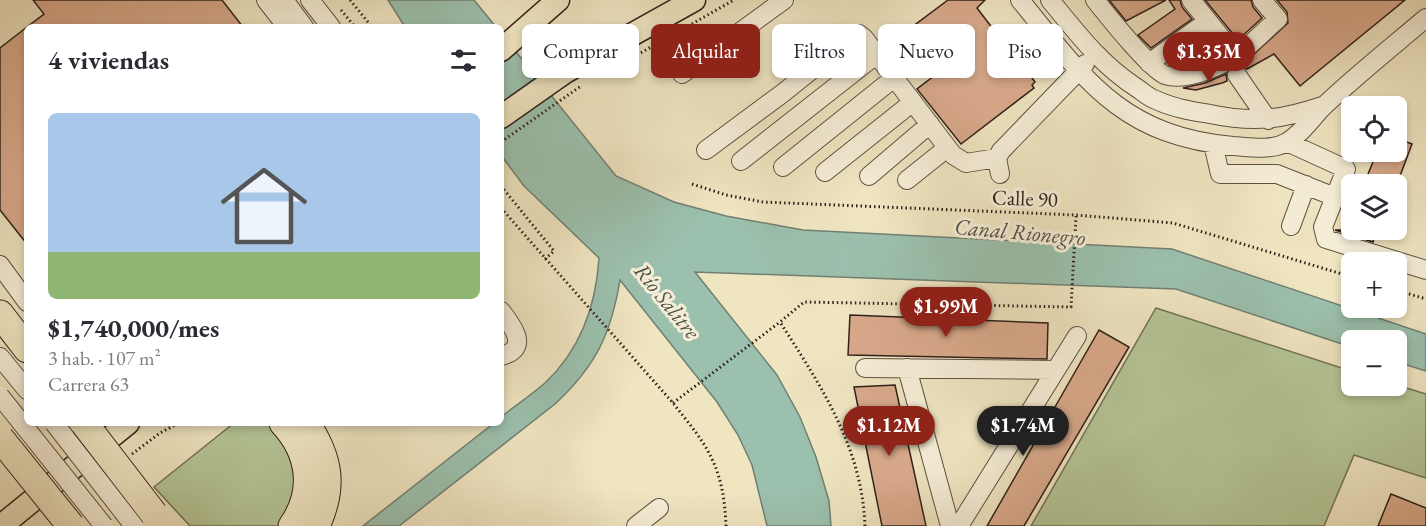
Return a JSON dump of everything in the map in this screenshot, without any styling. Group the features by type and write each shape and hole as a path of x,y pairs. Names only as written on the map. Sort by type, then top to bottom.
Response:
{"highway":[{"path":"0,315 24,345"},
{"path":"86,426 151,522"},
{"path":"285,426 299,445 309,486 305,502 292,526"},
{"path":"308,426 325,460 327,485 325,506 316,526"},
{"path":"0,438 71,526"}],"main road":[{"path":"504,47 558,0"},
{"path":"504,115 572,80 694,0"},
{"path":"0,449 28,426"},
{"path":"2,526 124,426"}],"street":[{"path":"266,0 285,24"},
{"path":"284,0 302,24"},
{"path":"310,0 329,24"},
{"path":"751,24 784,0"},
{"path":"1020,0 1078,72 1108,100 1144,123 1178,136 1213,144 1280,145 1346,169 1323,227 1326,239 1426,270"},
{"path":"1050,0 1095,54 1120,77 1154,100 1230,118 1268,120 1294,116 1324,105"},
{"path":"1095,0 1149,63 1165,74 1184,77 1234,64 1278,19 1262,0"},
{"path":"1191,0 1208,21 1268,120"},
{"path":"1277,174 1280,145 1299,132 1324,105 1426,18"},
{"path":"1149,63 1208,21"},
{"path":"706,150 783,93 855,35 859,34 864,38 878,58"},
{"path":"783,167 894,78 947,148 960,160 966,163 999,166 1001,151 1095,54"},
{"path":"741,161 876,55"},
{"path":"1144,123 1154,100"},
{"path":"825,172 913,102"},
{"path":"870,176 930,124"},
{"path":"1213,144 1220,174 1277,174 1335,196"},
{"path":"907,180 947,148"},
{"path":"1291,226 1306,185"},
{"path":"0,265 24,298"},
{"path":"504,315 518,336 514,349 504,354"},
{"path":"959,526 1077,336"},
{"path":"0,357 24,386"},
{"path":"865,368 1056,370"},
{"path":"907,368 950,526"},
{"path":"0,396 104,526"},
{"path":"57,426 151,522"},
{"path":"636,526 659,508"}],"path":[{"path":"639,54 734,0"},
{"path":"351,2 369,24"},
{"path":"339,9 352,24"},
{"path":"504,139 572,80 588,82"},
{"name":"Calle 90","path":"692,184 726,195 763,201 1076,215 1173,223 1341,274"},
{"path":"504,190 554,251 544,260"},
{"path":"504,212 544,260 625,347 673,403 711,456 722,487 726,526"},
{"path":"1071,308 1076,215"},
{"path":"1407,293 1426,299"},
{"path":"673,403 780,322"}],"shaded area":[{"path":"1156,308 1341,368 1341,396 1407,396 1407,388 1426,394 1426,478 1354,455 1324,526 1031,526"},
{"path":"230,426 273,426 288,444 297,492 279,526 190,526 154,487"}],"water":[{"path":"388,0 474,0 494,24 403,24"},
{"name":"Río Salitre","path":"504,37 522,59 522,78 537,78 616,176 674,202 726,216 803,230 1172,249 1341,306 1341,318 1378,318 1426,334 1426,371 1407,365 1407,330 1341,330 1341,344 1176,289 695,272 777,375 800,417 816,457 829,501 831,526 767,526 752,465 738,435 717,402 620,280 612,317 600,348 581,376 555,404 399,526 363,526 490,426 504,426 504,415 545,383 557,370 577,341 590,310 599,258 524,186 504,159"}],"building":[{"path":"33,0 222,0 241,24 31,24 44,14"},
{"path":"948,0 985,0 977,8 989,24 987,24 987,78 1032,78 1035,82 1032,85 1034,88 961,144 917,89 931,78 975,78 975,24 916,24"},
{"path":"1109,0 1166,0 1126,21"},
{"path":"1169,0 1180,0 1182,7 1192,19 1151,48 1138,35 1175,9"},
{"path":"1205,0 1251,0 1253,7 1262,18 1238,40"},
{"path":"1277,0 1405,0 1300,86 1274,54 1247,69 1242,65 1288,23 1287,12"},
{"path":"24,29 24,240 0,210 0,48"},
{"path":"1206,36 1219,53 1189,64 1168,63"},
{"path":"1226,74 1227,81 1222,83 1196,90 1183,88 1205,83"},
{"path":"1407,142 1412,144 1407,157"},
{"path":"1373,162 1405,162 1401,174 1368,174"},
{"path":"850,315 1048,323 1047,359 848,355"},
{"path":"1099,330 1129,347 1024,526 987,526"},
{"path":"895,385 926,526 882,526 854,387"},
{"path":"1391,494 1426,508 1426,526 1378,526"}],"water label":[{"name":"Canal Rionegro","path":"1020,232"}]}
